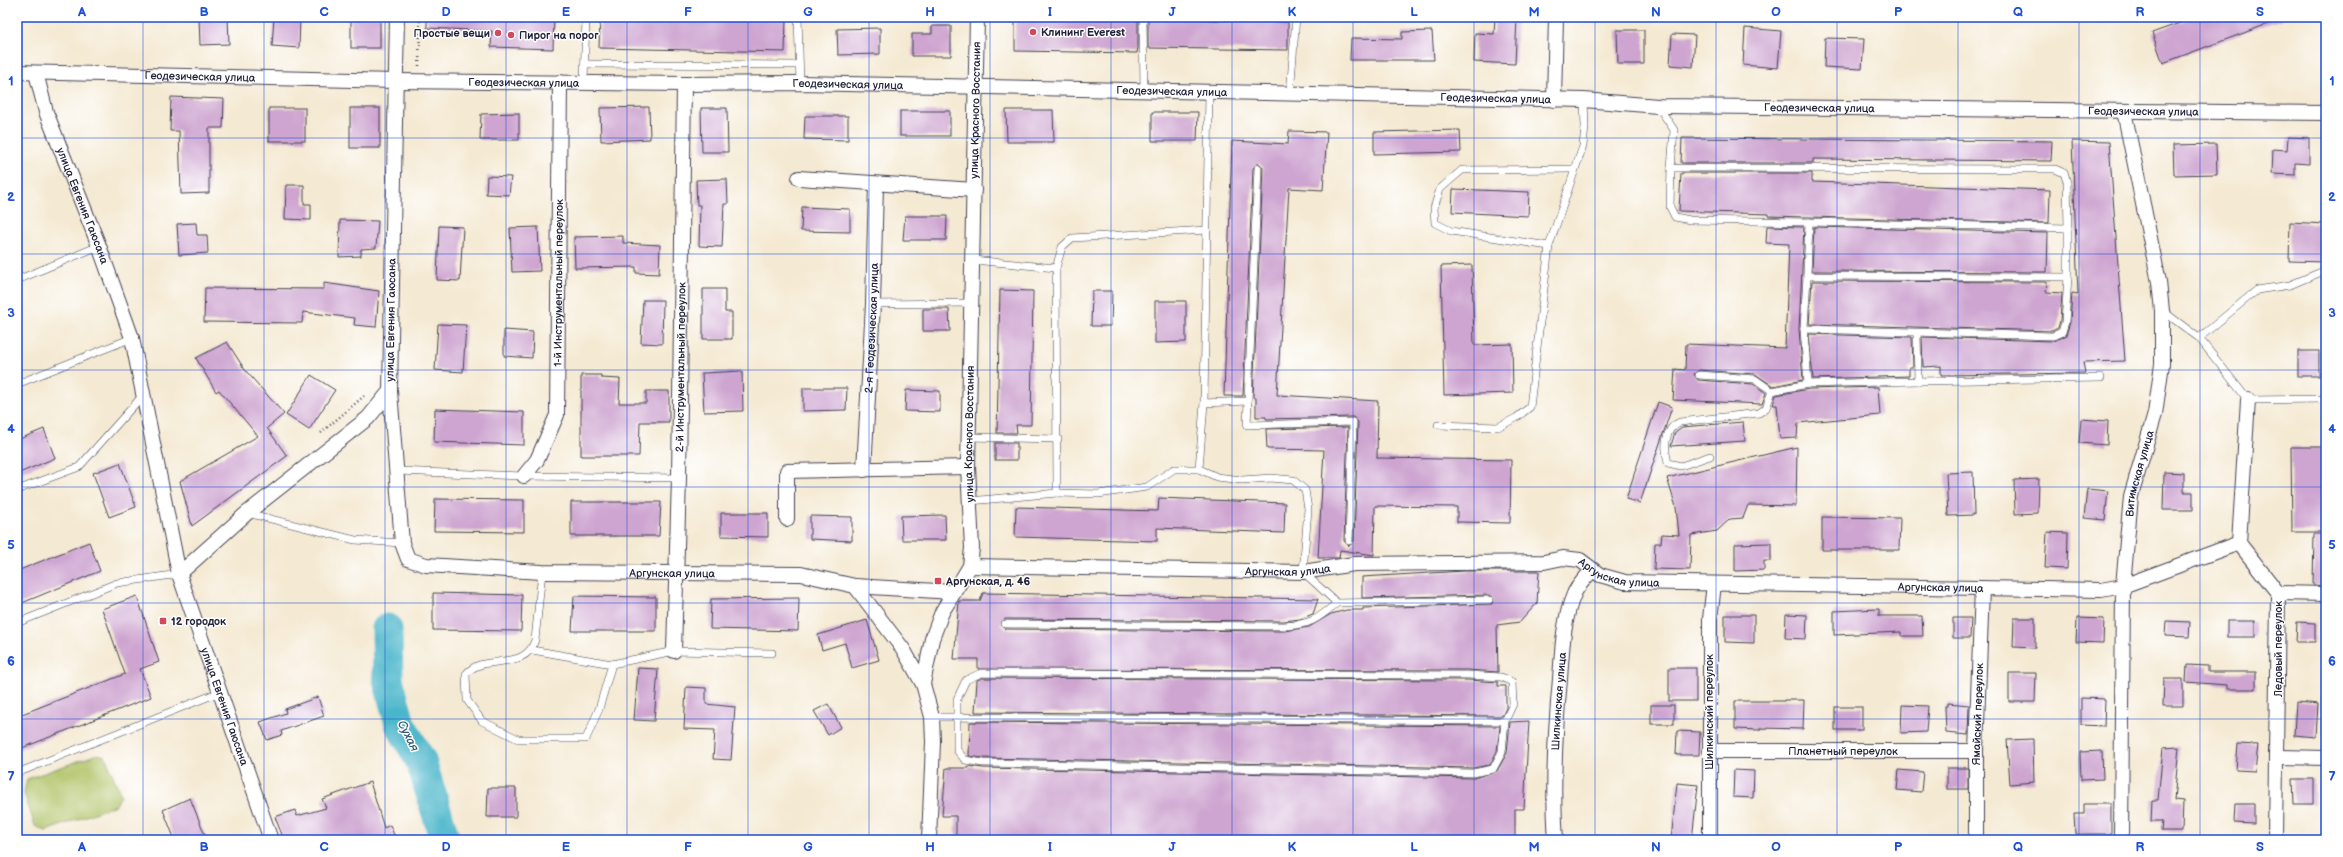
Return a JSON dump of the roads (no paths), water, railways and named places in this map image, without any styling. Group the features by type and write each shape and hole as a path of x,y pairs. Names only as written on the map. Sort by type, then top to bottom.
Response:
{"street":[{"name":"улица Евгения Гаюсана","path":"179,574 247,514 368,418 390,385 397,17"},
{"name":"улица Красного Восстания","path":"929,840 933,742 932,717 923,684 932,639 953,592 970,566 972,548 968,467 973,260 974,86 977,17"},
{"path":"1554,100 1556,17"},
{"name":"Геодезическая улица","path":"17,72 98,72 395,81 684,84 800,83 974,86 1584,100 1658,106 2326,112"},
{"name":"улица Евгения Гаюсана","path":"36,73 46,112 99,246 132,338 179,574 271,840"},
{"name":"1-й Инструментальный переулок","path":"524,476 537,460 556,415 560,82"},
{"name":"2-й Инструментальный переулок","path":"674,651 679,478 684,84"},
{"name":"Витимская улица","path":"2122,840 2123,586 2131,496 2155,414 2162,364 2162,311 2158,282 2124,111"},
{"path":"799,178 876,185 974,190"},
{"name":"2-я Геодезическая улица","path":"864,470 873,304 876,185"},
{"path":"390,385 402,543"},
{"path":"2240,543 2248,400"},
{"path":"787,519 787,471 968,467"},
{"name":"Аргунская улица","path":"402,543 408,559 426,565 542,572 801,574 855,586 953,592"},
{"name":"Аргунская улица","path":"970,566 1303,572 1354,564 1544,562 1563,558 1580,560 1592,570 1625,582 2101,590 2123,586 2240,543"},
{"name":"Ледовый переулок","path":"2240,543 2278,593 2275,840"},
{"name":"Шилкинская улица","path":"1556,840 1553,808 1554,744 1563,648 1568,614 1574,593 1592,570"},
{"name":"Шилкинский переулок","path":"1710,840 1710,619 1714,584"},
{"path":"855,586 902,649 923,684"},
{"name":"Ямайский переулок","path":"1976,840 1976,751 1982,588"},
{"path":"2278,593 2326,594"},
{"name":"Планетный переулок","path":"1709,751 1976,751"},
{"path":"2277,757 2326,758"}],"lane":[{"path":"584,82 586,17"},
{"path":"798,17 800,83"},
{"path":"1144,17 1144,90"},
{"path":"1290,94 1296,17"},
{"path":"585,64 799,65"},
{"path":"1199,469 1204,403 1209,92"},
{"path":"1438,425 1498,427 1516,418 1530,407 1549,246 1583,146 1585,127 1584,100"},
{"path":"1658,106 1674,130 1670,207 1675,217 1690,220 2068,228"},
{"path":"1258,168 1247,425 1353,422 1348,541"},
{"path":"1671,168 2055,170 2064,173 2068,182 2068,277 2066,322 2062,332 2052,336 1917,334 1804,329"},
{"path":"1549,246 1451,231 1435,223 1434,208 1440,189 1462,170 1574,169"},
{"path":"1808,384 1804,329 1809,222"},
{"path":"1057,493 1058,440 1056,268 1062,246 1072,238 1207,230"},
{"path":"17,280 99,246"},
{"path":"973,260 1056,268"},
{"path":"2199,338 2257,290 2290,285 2326,270"},
{"path":"1807,276 2068,277"},
{"path":"873,304 972,303"},
{"path":"2162,311 2199,338 2248,400 2326,399"},
{"path":"1917,334 1918,381"},
{"path":"17,384 132,338"},
{"path":"1699,375 1755,379 1772,391 1808,384 2102,378"},
{"path":"1710,456 1680,466 1668,462 1665,449 1669,430 1673,424 1759,413 1766,408 1772,391"},
{"path":"17,490 79,467 144,394"},
{"path":"1204,403 1248,401"},
{"path":"969,437 1058,440"},
{"path":"970,501 1057,493 1098,494 1147,487 1174,469 1199,469 1217,477 1236,479 1293,480 1305,490 1308,509 1303,572 1337,603"},
{"path":"397,471 524,476 679,478"},
{"path":"247,514 355,540 402,543"},
{"path":"542,572 535,640 532,650 522,657 472,666 466,674 467,700 482,721 518,739 586,739 599,709 612,664"},
{"path":"17,623 117,583 179,574"},
{"path":"1005,624 1306,625 1317,619 1337,603 1489,600"},
{"path":"532,650 612,664 674,651 772,653"},
{"path":"980,673 1460,674 1501,678 1512,682 1513,704 1505,721 1502,752 1493,769 1473,773 982,763 965,760 957,750 956,717 957,699 966,680 980,673"},
{"path":"17,773 220,692"},
{"path":"932,717 1505,721"}],"waterway":[{"name":"Сухая","path":"387,629 388,680 400,724 421,761 445,840"}],"place":[{"name":"Клининг Everest","path":"1033,32"},
{"name":"Простые вещи","path":"498,33"},
{"name":"Пирог на порог","path":"511,35"},
{"name":"Аргунская, д. 46","path":"938,581"},
{"name":"12 городок","path":"163,621"}]}
